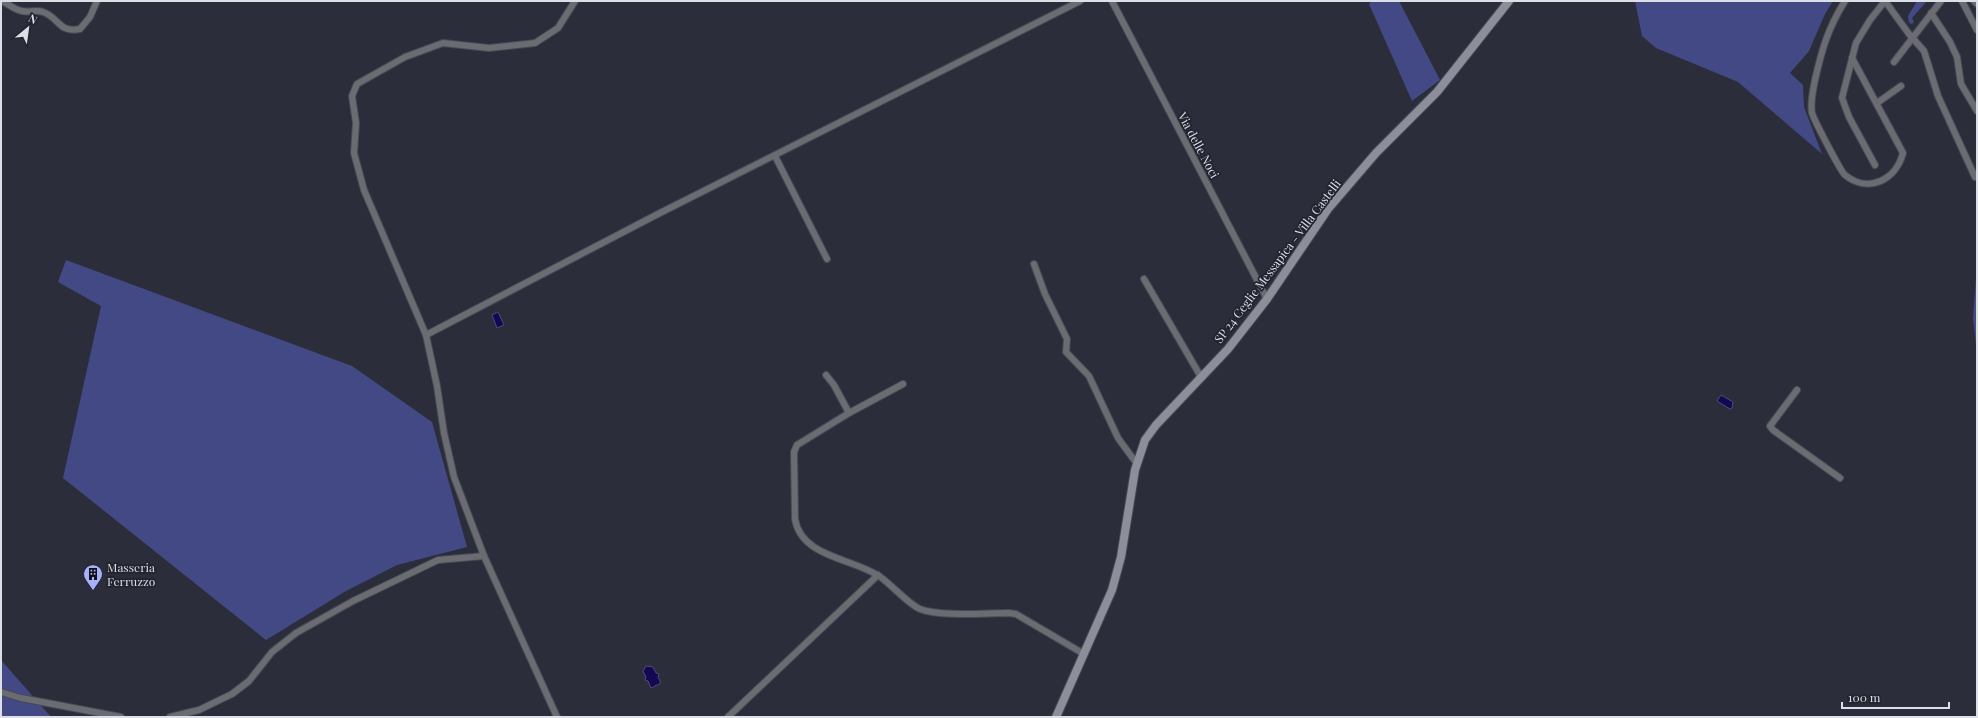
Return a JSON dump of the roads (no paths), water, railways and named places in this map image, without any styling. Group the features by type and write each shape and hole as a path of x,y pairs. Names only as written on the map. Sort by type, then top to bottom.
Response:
{"main road":[{"name":"SP 24 Ceglie Messapica - Villa Castelli","path":"1056,717 1112,590 1118,569 1137,464 1145,440 1156,425 1228,349 1267,299 1328,209 1376,153 1437,92 1509,1"}],"street":[{"path":"2,1 22,11 32,10 44,12 62,27 70,31 80,29 90,17 97,1"},
{"path":"557,717 484,556 454,477 444,433 437,386 426,336 364,190 354,153 356,122 352,96 357,84 405,57 443,43 489,48 535,43 558,28 575,1"},
{"path":"426,336 656,215 1080,1"},
{"name":"Via delle Noci","path":"1112,1 1267,299"},
{"path":"1845,1 1836,15 1823,44 1812,93 1812,113 1844,175 1860,184 1877,184 1889,177 1900,164 1903,153 1852,58"},
{"path":"1875,165 1849,117 1842,98 1856,43 1885,1 1912,38 1924,51 1938,96 1976,177"},
{"path":"1894,62 1941,1"},
{"path":"1962,1 1977,30"},
{"path":"1974,1 1977,4"},
{"path":"1931,13 1950,42 1957,57 1961,84 1977,111"},
{"path":"1877,103 1901,86"},
{"path":"775,156 827,259"},
{"path":"1034,264 1045,294 1066,339 1066,352 1089,376 1118,438 1137,464"},
{"path":"1144,279 1201,377"},
{"path":"826,375 834,385 849,413"},
{"path":"903,384 849,413 797,445 794,452 796,527 801,537 818,549 878,576 919,608 939,613 1016,614 1084,654"},
{"path":"1797,390 1770,426 1772,430 1840,478"},
{"path":"170,717 200,710 232,694 249,681 272,652 296,633 353,601 438,560 484,556"},
{"path":"728,717 878,576"},
{"path":"1,692 28,700 122,717"}],"place":[{"name":"Masseria Ferruzzo","path":"93,591"}]}
